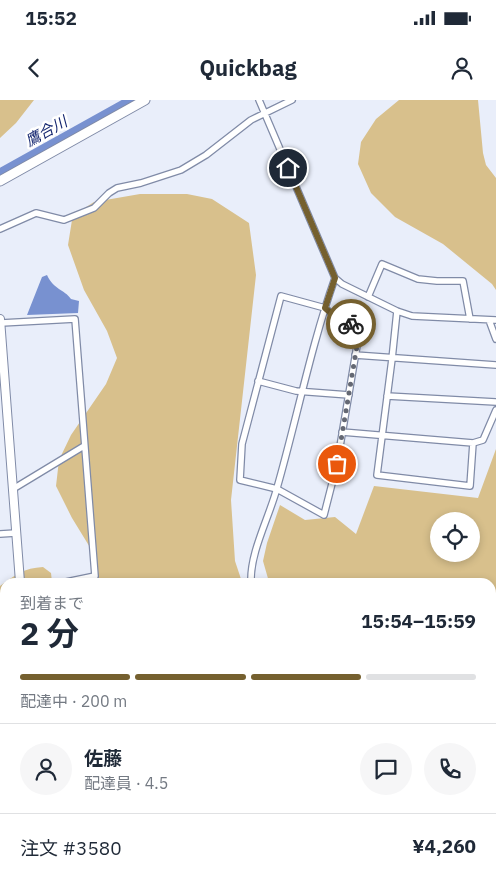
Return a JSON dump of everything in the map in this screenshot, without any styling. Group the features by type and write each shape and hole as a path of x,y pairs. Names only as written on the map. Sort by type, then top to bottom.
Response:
{"main road":[{"path":"0,181 145,100"}],"street":[{"path":"259,100 335,278 342,284 397,312 412,316 493,320 496,339"},
{"path":"0,229 36,213 64,220 94,208 116,188 141,183 181,170 206,155 236,130 292,100"},
{"path":"368,297 382,264 418,279 437,281 462,280 470,319"},
{"path":"251,578 251,567 277,489 325,308 335,278"},
{"path":"281,296 325,308 333,315 360,328 355,355 337,464 324,515 277,489 240,480 242,444 281,296"},
{"path":"397,312 377,475 470,486 473,443"},
{"path":"20,578 3,391 0,321 75,319 95,576 85,578"},
{"path":"355,355 496,364"},
{"path":"258,381 303,392 349,395"},
{"path":"387,396 496,402"},
{"path":"342,432 473,443 483,440 496,410"},
{"path":"13,489 84,446"},
{"path":"0,534 16,533"}],"shaded area":[{"path":"0,100 34,100 16,123 0,138"},
{"path":"399,100 478,100 483,153 486,165 496,178 496,290 492,284 443,244 395,217 371,193 358,164 361,142 376,119"},
{"path":"140,194 187,194 212,199 249,223 256,275 231,500 235,561 241,578 95,578 91,549 72,518 56,486 59,460 71,435 106,384 117,358 107,331 84,290 68,245 72,220 77,213 94,202"},
{"path":"496,449 496,578 268,578 263,561 280,505 305,520 335,517 356,534 374,486 478,498"},
{"path":"43,567 51,573 52,578 11,578 25,571"}],"water":[{"path":"47,275 56,287 71,299 79,301 78,313 27,315 42,277"}],"waterway":[{"name":"鷹合川","path":"0,174 133,100"}],"way so far":[{"path":"337,464 360,328 351,324"}],"route":[{"path":"288,168 335,278 325,308 333,315 351,324"}]}
